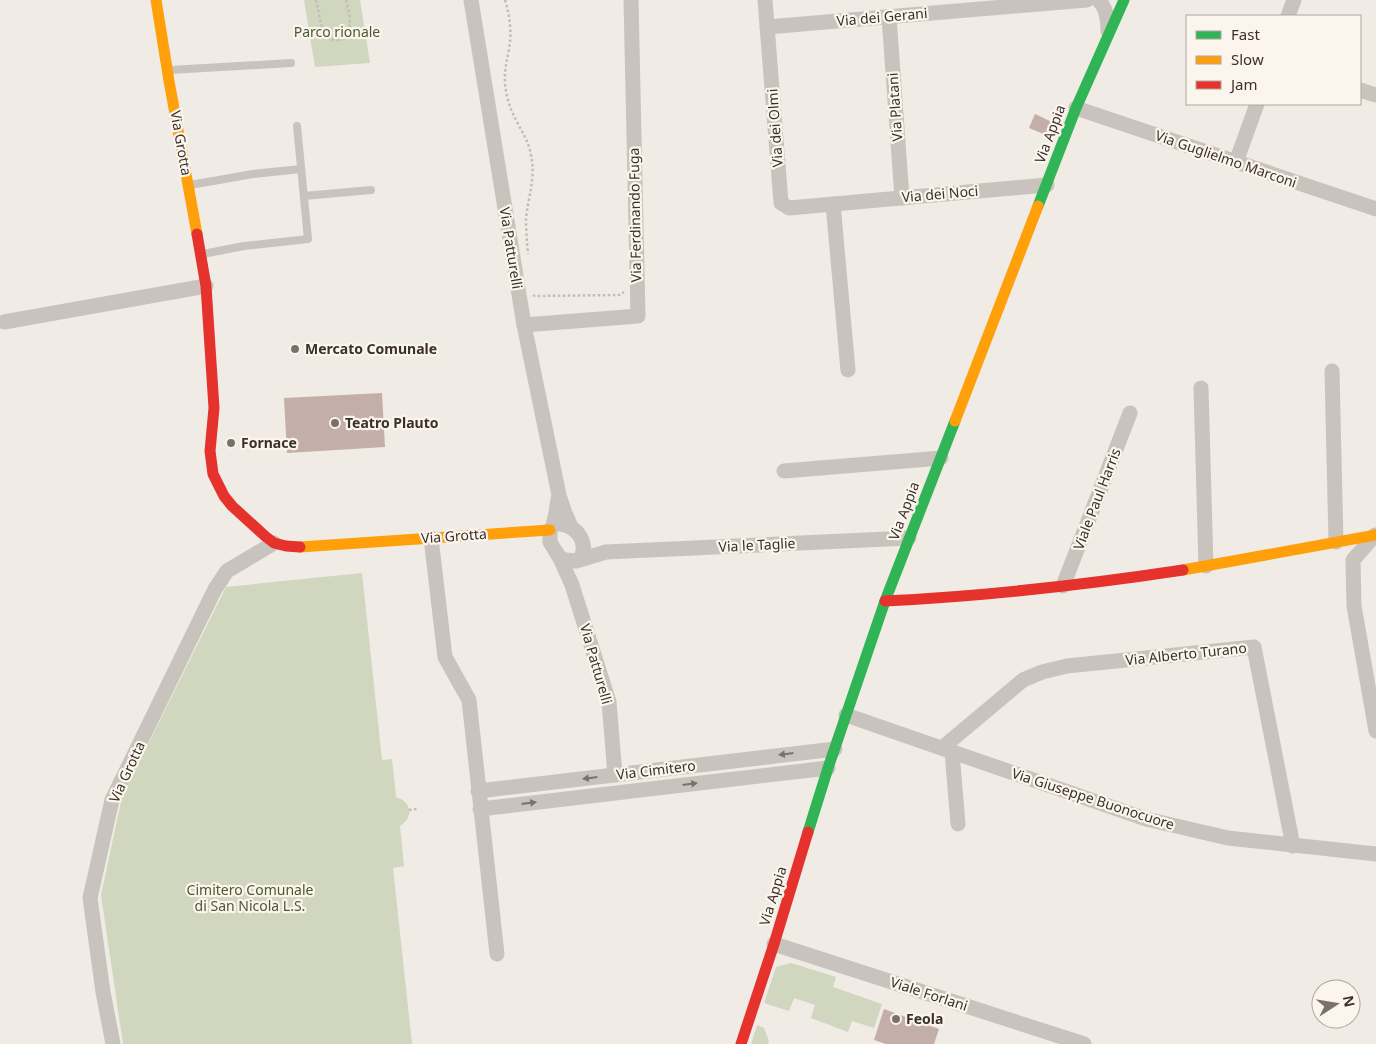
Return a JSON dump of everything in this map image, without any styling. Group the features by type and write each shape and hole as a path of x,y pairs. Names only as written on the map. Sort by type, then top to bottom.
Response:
{"street":[{"name":"Via Grotta","path":"156,0 206,286 214,408 210,464 212,474 224,496 232,506 265,536 274,542 286,546 302,547 514,533 551,533"},
{"name":"Via Patturelli","path":"471,0 524,325 559,495 564,513 571,527 578,532 580,555 572,585"},
{"name":"Via Ferdinando Fuga","path":"524,325 638,316 631,0"},
{"name":"Via dei Olmi","path":"765,0 781,203 790,208 833,204"},
{"name":"Via dei Gerani","path":"767,27 1087,0"},
{"path":"1098,0 1102,3 1106,13 1108,36"},
{"name":"Via Appia","path":"741,1044 828,768 885,601 1076,108 1124,0"},
{"path":"1288,15 1294,0"},
{"name":"Via Platani","path":"889,17 902,198"},
{"path":"1361,90 1376,95"},
{"path":"1236,162 1257,105"},
{"name":"Via Guglielmo Marconi","path":"1076,108 1236,162 1375,203"},
{"name":"Via dei Noci","path":"833,204 1047,185"},
{"path":"833,204 848,370"},
{"path":"4,322 206,286"},
{"path":"1332,371 1336,542"},
{"path":"1201,388 1206,566"},
{"name":"Viale Paul Harris","path":"1064,586 1130,413"},
{"path":"784,471 941,458"},
{"name":"Via Patturelli","path":"559,495 551,533 556,552 572,585 609,702 615,775"},
{"path":"551,533 562,524 571,527"},
{"path":"885,601 985,595 1134,577 1206,566 1375,535"},
{"path":"1375,535 1353,560 1354,606 1376,731"},
{"path":"431,538 446,657 469,700 497,954"},
{"name":"Via le Taglie","path":"580,555 606,552 909,538"},
{"name":"Via Grotta","path":"113,1044 103,992 90,898 112,800 215,590 227,571 274,542"},
{"path":"560,558 571,562 580,555"},
{"name":"Via Alberto Turano","path":"947,750 1023,680 1042,672 1067,666 1254,647 1293,846"},
{"name":"Via Giuseppe Buonocuore","path":"846,715 1146,819 1228,838 1376,854"},
{"name":"Via Cimitero","path":"478,791 835,749"},
{"path":"947,750 958,824"},
{"name":"Via Cimitero","path":"480,809 828,768"},
{"name":"Viale Forlani","path":"774,944 1084,1044"}],"lane":[{"path":"168,70 291,63"},
{"path":"201,254 244,246 308,240 297,126"},
{"path":"188,185 253,174 301,170"},
{"path":"304,196 371,190"}],"path":[{"path":"316,0 323,34 329,39 336,41 343,39 349,31 350,23 346,0"},
{"path":"505,0 509,14 510,49 504,74 505,86 515,118 527,141 533,166 532,188 526,220 528,257"},
{"path":"530,294 535,296 619,295 625,292 628,286"},
{"path":"409,810 417,809"}],"green space":[{"name":"Parco rionale","path":"304,0 360,0 370,63 315,67"},
{"name":"Cimitero Comunale di San Nicola L.S.","path":"362,573 382,760 392,759 396,797 405,802 409,810 408,818 400,826 404,866 393,868 412,1044 123,1044 101,895 122,797 226,587"},
{"path":"791,963 836,977 833,987 882,1004 874,1028 852,1021 848,1032 811,1018 815,1005 794,998 789,1011 764,1003 776,967"},
{"path":"757,1025 764,1028 769,1041 768,1044 751,1044"}],"building":[{"path":"1035,114 1056,124 1051,137 1029,128"},
{"name":"Teatro Plauto","path":"382,393 385,447 287,453 284,398"},
{"name":"Feola","path":"884,1009 939,1029 934,1044 886,1044 874,1040"}],"traffic: fast":[{"path":"1038,206 1076,108 1124,0"},
{"path":"808,832 885,601 955,421"}],"traffic: slow":[{"path":"156,0 197,234"},
{"path":"955,421 1038,206"},
{"path":"300,547 550,530"},
{"path":"1183,570 1376,535"}],"traffic: jam":[{"path":"197,234 206,286 214,408 210,451 213,474 224,496 232,506 265,536 274,543 300,547"},
{"path":"885,601 1034,589 1183,570"},
{"path":"741,1044 808,832"}],"place":[{"name":"Mercato Comunale","path":"295,349"},
{"name":"Teatro Plauto","path":"335,423"},
{"name":"Fornace","path":"231,443"},
{"name":"Feola","path":"896,1019"}]}
